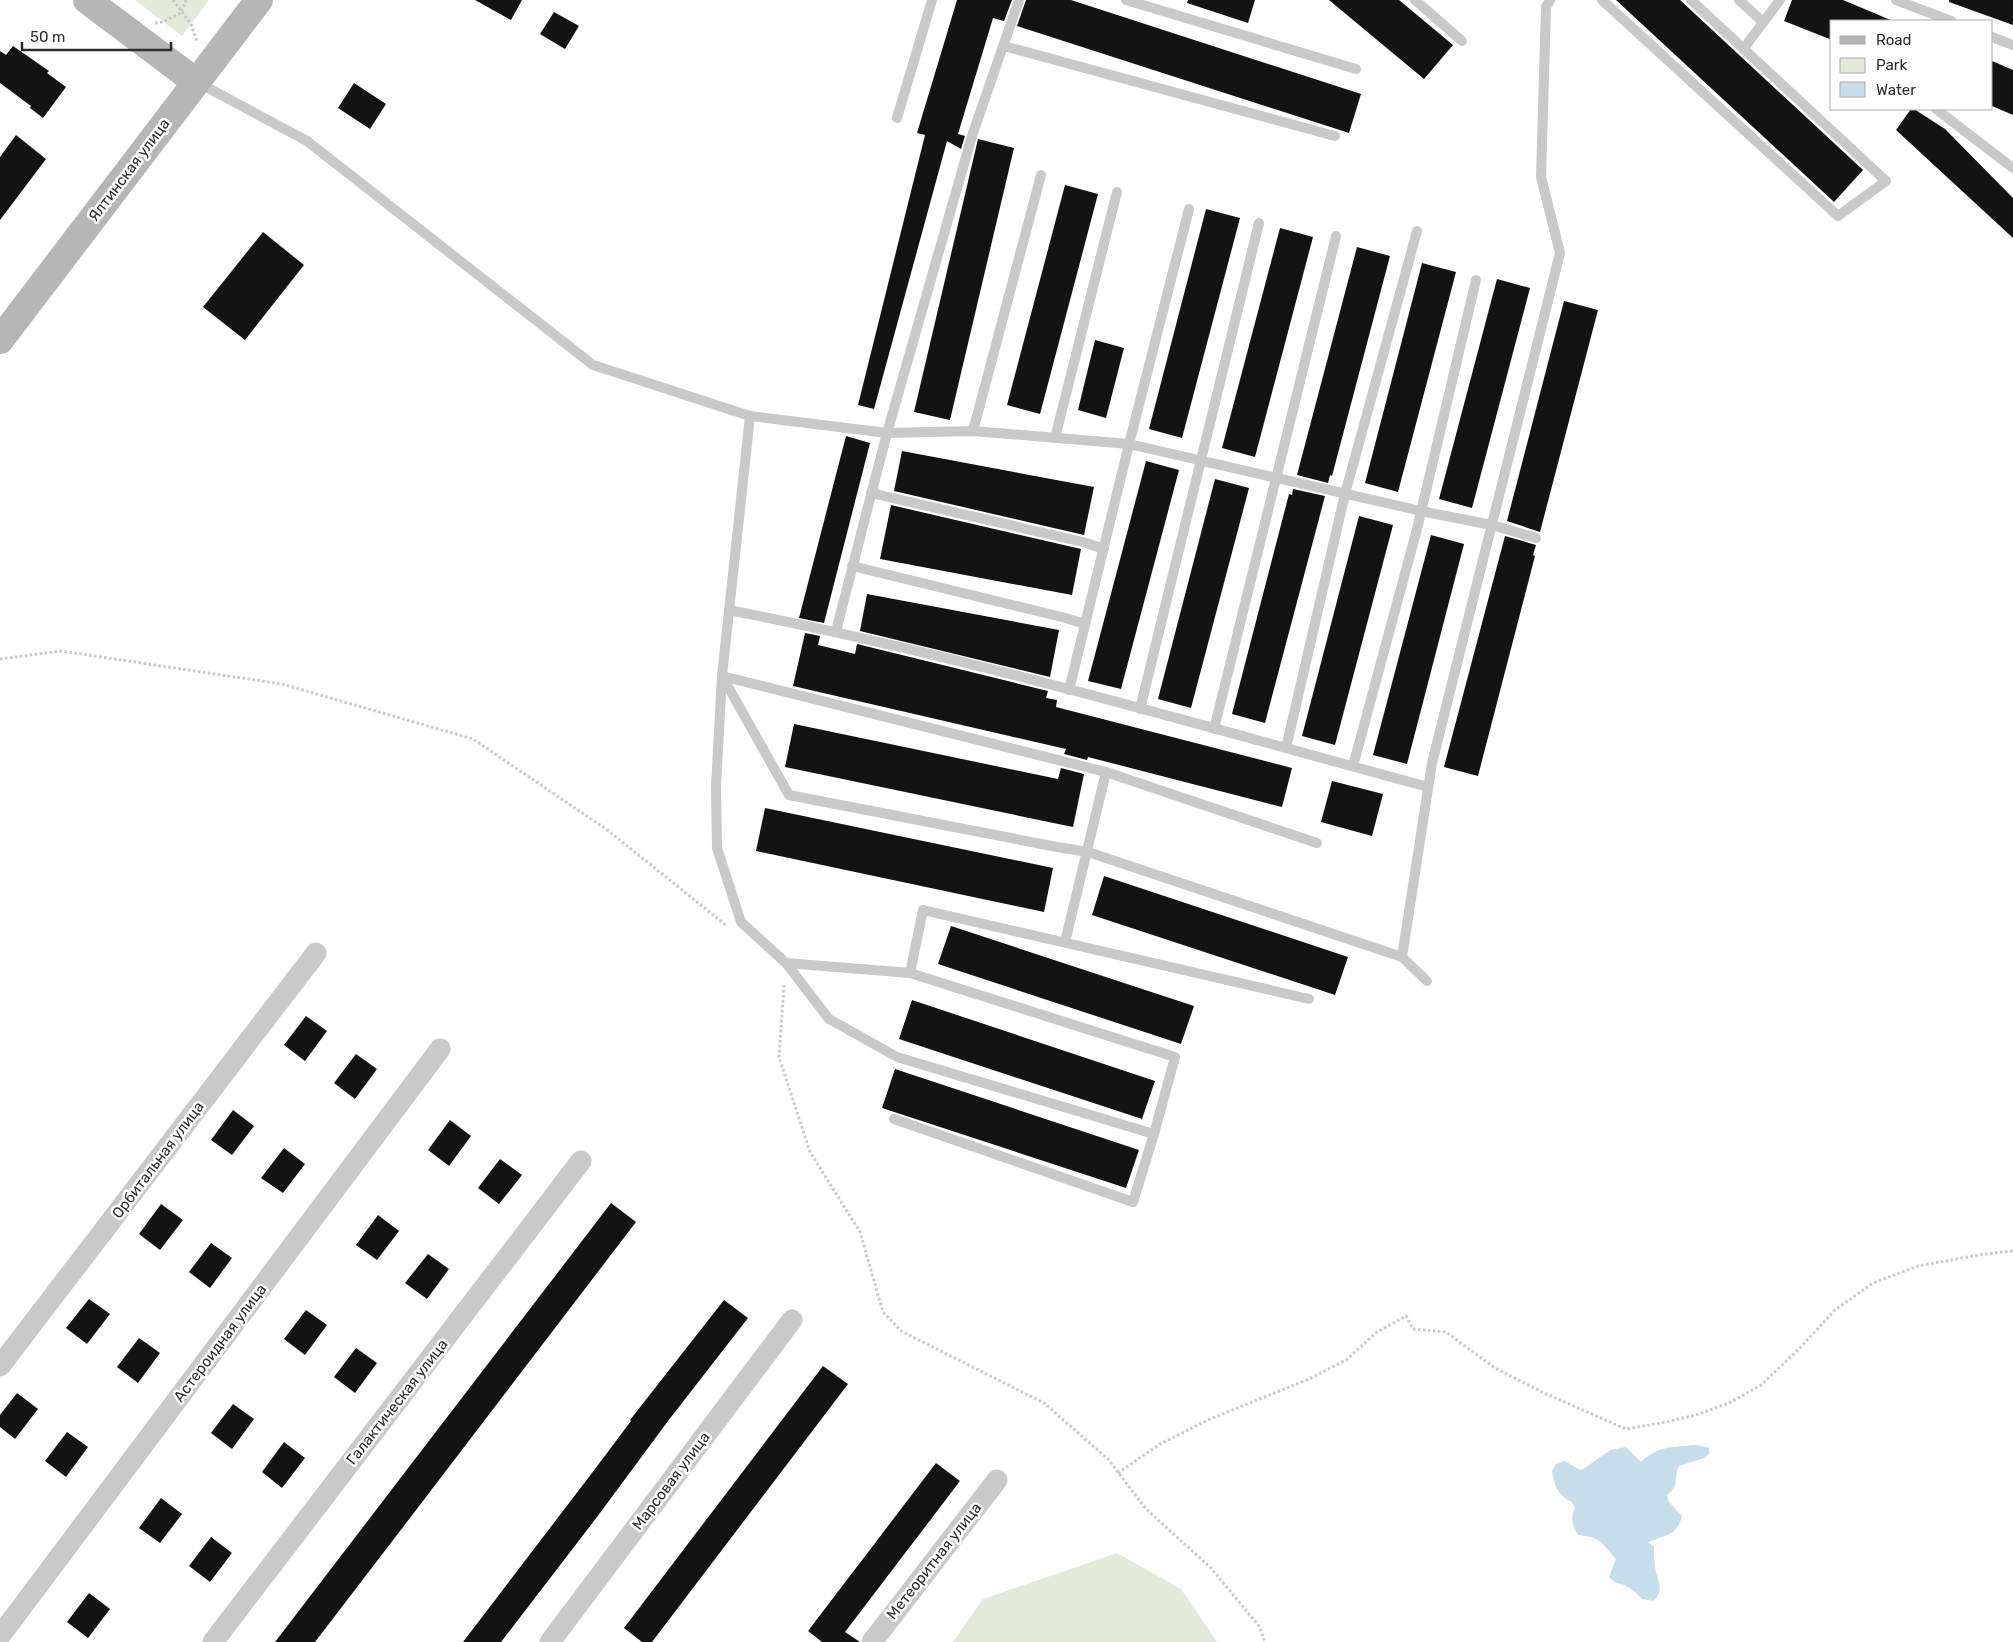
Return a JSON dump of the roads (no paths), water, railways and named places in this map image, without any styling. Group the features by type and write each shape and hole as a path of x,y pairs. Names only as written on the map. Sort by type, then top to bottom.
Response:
{"street":[{"path":"87,0 125,28 204,72"},
{"name":"Ялтинская улица","path":"0,340 259,0"},
{"name":"Орбитальная улица","path":"0,1366 316,953"},
{"name":"Астероидная улица","path":"0,1636 440,1050"},
{"name":"Галактическая улица","path":"213,1642 582,1162"},
{"name":"Марсовая улица","path":"550,1642 792,1320"},
{"name":"Метеоритная улица","path":"872,1642 997,1480"}],"lane":[{"path":"897,118 932,0"},
{"path":"836,631 887,433 972,136 1019,0"},
{"path":"1126,0 1356,69"},
{"path":"1415,0 1462,41"},
{"path":"1402,957 1432,762 1560,254 1541,177 1546,7 1550,0"},
{"path":"1602,0 1838,216 1886,180 1691,0"},
{"path":"1739,0 1763,22"},
{"path":"1744,48 1780,0"},
{"path":"1896,0 1949,20"},
{"path":"1993,37 2013,45"},
{"path":"1004,46 1335,136"},
{"path":"204,72 306,141 593,365 750,416 887,433 973,431 1129,444 1421,512 1492,525 1536,538"},
{"path":"1937,110 2013,168"},
{"path":"973,431 1041,175"},
{"path":"1054,438 1117,192"},
{"path":"1069,690 1189,208"},
{"path":"1140,709 1258,223"},
{"path":"1286,748 1345,494 1417,231"},
{"path":"1214,729 1336,236"},
{"path":"1352,766 1421,512 1476,280"},
{"path":"750,416 722,676 716,786 717,848 741,922 786,963 829,1019 897,1056 1154,1134"},
{"path":"871,493 1083,542 1104,549"},
{"path":"852,566 1053,614 1085,624"},
{"path":"729,610 836,631 1069,690 1428,787"},
{"path":"722,676 1106,772 1317,843"},
{"path":"722,676 789,795 1088,852 1402,957 1427,981"},
{"path":"1065,942 1106,772"},
{"path":"910,973 924,910 1309,999"},
{"path":"786,963 910,973 1174,1057 1154,1134 1133,1202 894,1119"}],"water":[{"path":"1694,1445 1708,1447 1710,1453 1704,1458 1679,1466 1674,1488 1667,1495 1669,1502 1682,1516 1680,1523 1674,1531 1648,1542 1654,1547 1655,1566 1660,1591 1653,1601 1642,1599 1634,1591 1609,1577 1616,1559 1604,1545 1597,1539 1578,1535 1572,1522 1575,1508 1572,1502 1558,1490 1552,1471 1556,1464 1565,1461 1580,1470 1610,1450 1626,1447 1641,1462 1659,1450"}]}
